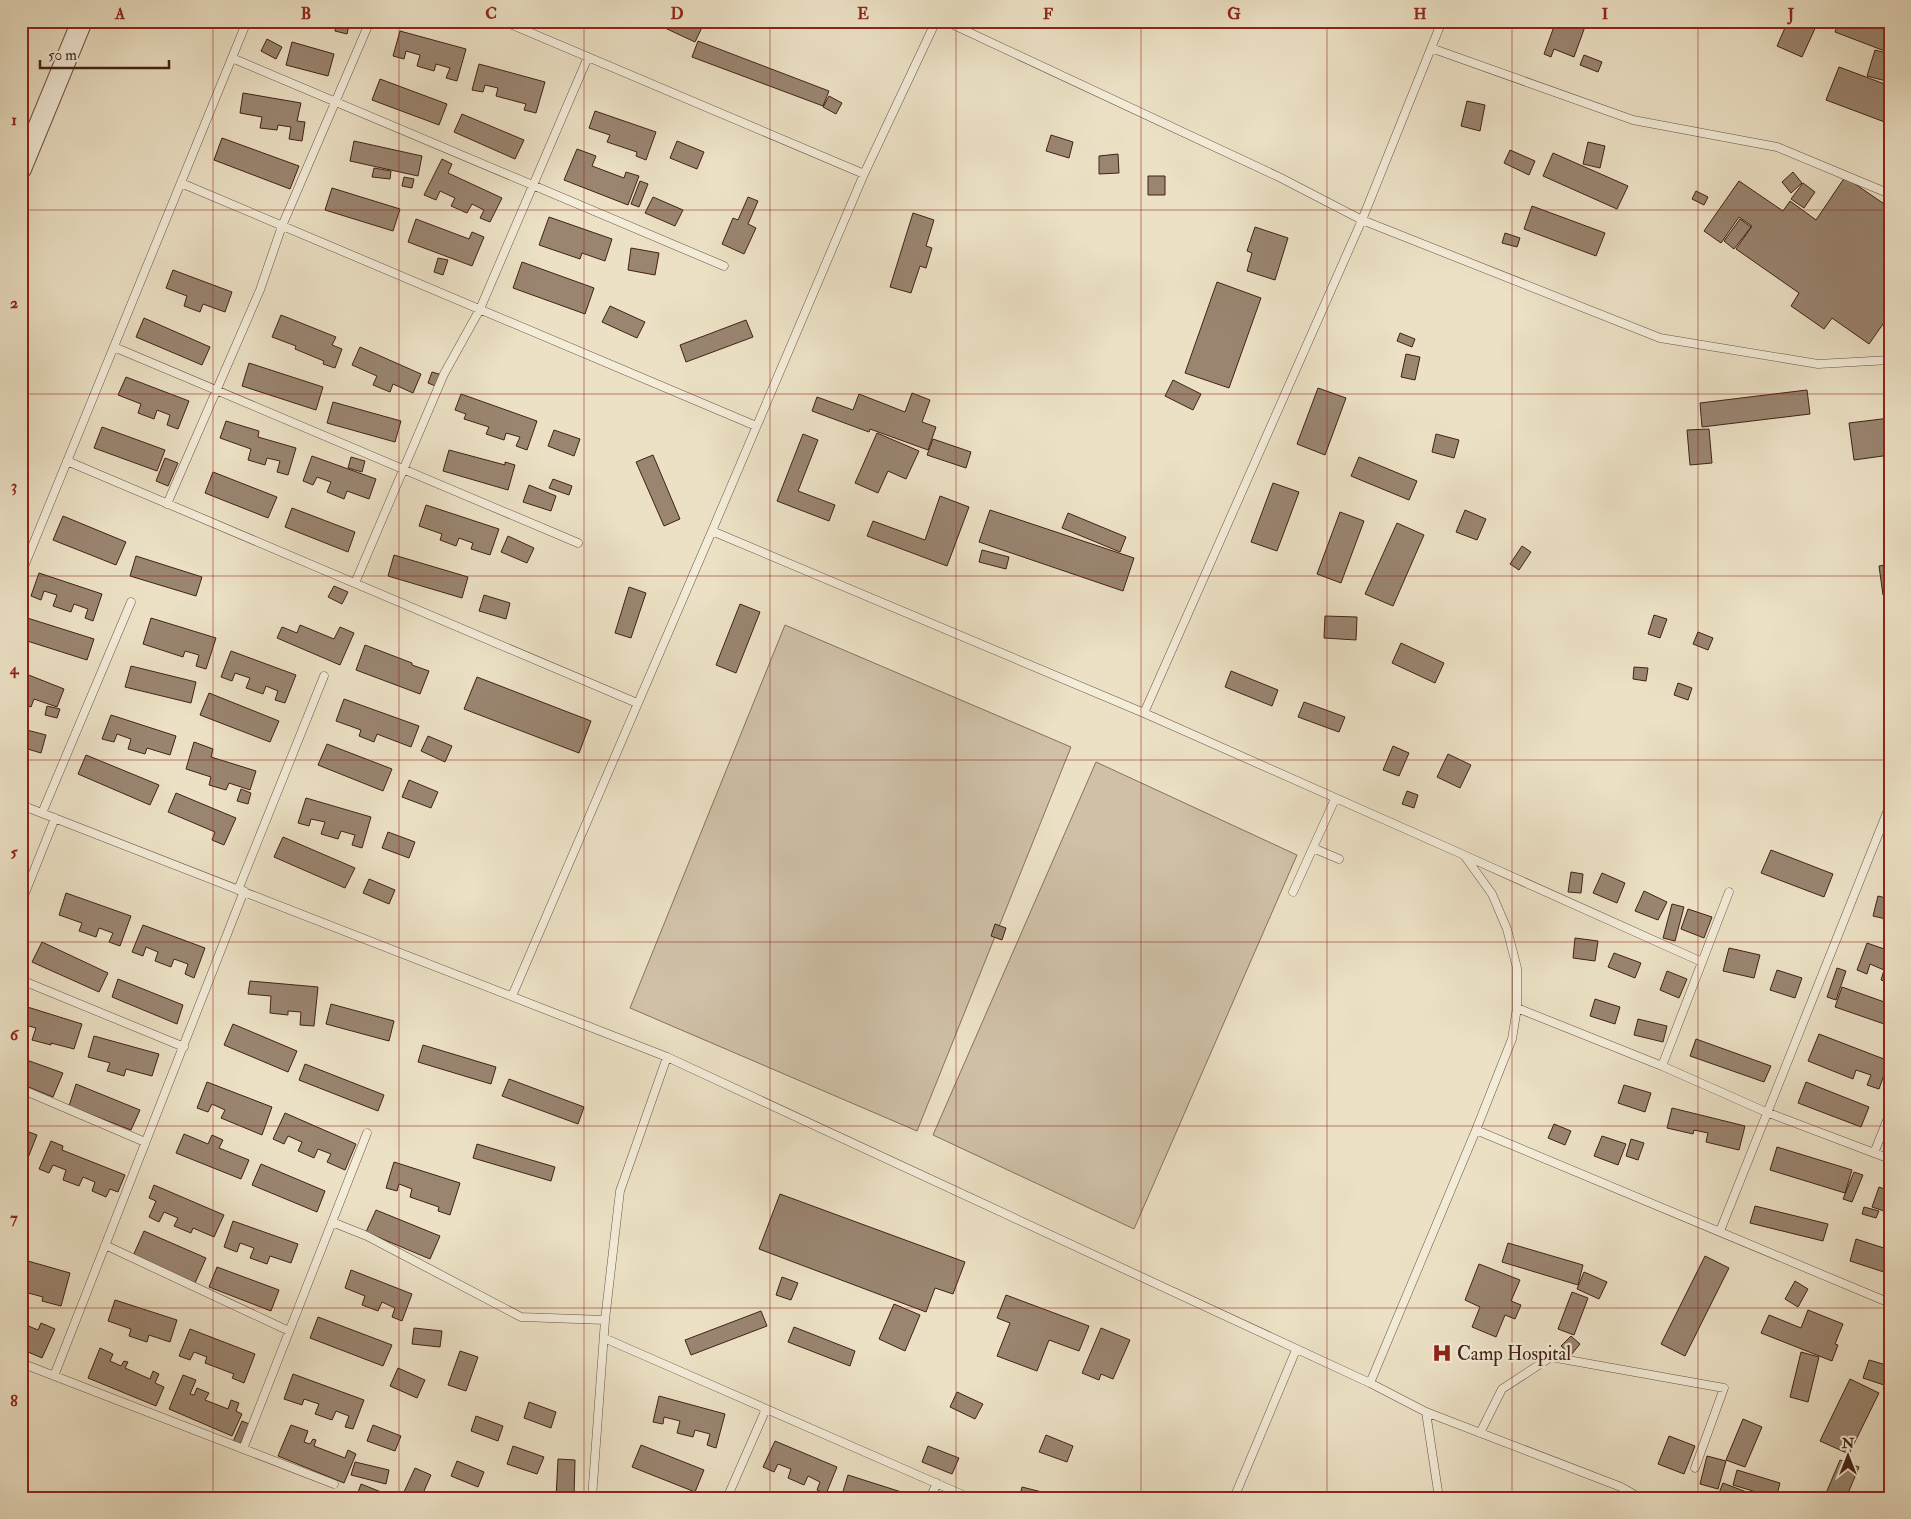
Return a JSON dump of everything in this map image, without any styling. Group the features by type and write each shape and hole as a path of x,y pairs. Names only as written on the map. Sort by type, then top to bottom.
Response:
{"street":[{"path":"21,169 82,21"}],"lane":[{"path":"21,574 247,21"},
{"path":"168,504 260,290 282,226 370,21"},
{"path":"503,21 864,174"},
{"path":"512,996 864,174 936,21"},
{"path":"945,21 1279,177 1362,220 1660,338 1818,364 1890,360"},
{"path":"1144,713 1362,220 1442,21"},
{"path":"1431,48 1633,120 1777,147 1890,194"},
{"path":"354,583 444,374 480,309 588,57"},
{"path":"232,58 724,266"},
{"path":"181,183 756,426"},
{"path":"114,347 578,543"},
{"path":"67,462 638,704"},
{"path":"712,530 1144,713 1702,962"},
{"path":"42,813 130,602"},
{"path":"54,1376 184,1047 241,891 324,676"},
{"path":"1293,892 1335,799"},
{"path":"21,805 667,1057 1370,1383 1426,1412 1622,1487 1640,1498"},
{"path":"1720,1232 1766,1112 1890,805"},
{"path":"21,903 55,818"},
{"path":"1313,848 1339,859"},
{"path":"1370,1383 1512,1039 1517,1008 1517,968 1507,929 1492,894 1464,855"},
{"path":"1662,1066 1729,892"},
{"path":"21,980 184,1047"},
{"path":"1517,1008 1662,1066 1766,1112 1890,1159"},
{"path":"592,1498 605,1320 620,1191 667,1057"},
{"path":"21,1088 145,1142"},
{"path":"1874,1152 1890,1113"},
{"path":"1476,1130 1890,1303"},
{"path":"243,1449 367,1133"},
{"path":"332,1222 368,1236 521,1317 605,1320"},
{"path":"105,1245 289,1331"},
{"path":"604,1338 970,1498"},
{"path":"1234,1498 1296,1350"},
{"path":"1480,1433 1502,1389 1551,1357 1724,1388 1695,1468"},
{"path":"21,1363 334,1484"},
{"path":"727,1498 766,1409"},
{"path":"1426,1412 1439,1498"},
{"path":"930,1498 937,1483"},
{"path":"1622,1487 1627,1498"}],"shaded area":[{"path":"785,625 1071,747 917,1131 630,1008"},
{"path":"1096,762 1297,855 1134,1229 933,1135"}],"building":[{"path":"324,21 350,21 347,34 335,31 336,24"},
{"path":"650,21 705,21 695,42"},
{"path":"1556,21 1587,21 1574,57 1554,49 1551,57 1544,54"},
{"path":"1788,21 1810,21 1817,24 1802,57 1777,46"},
{"path":"1839,21 1890,21 1890,53 1835,32"},
{"path":"400,31 466,49 457,81 446,78 450,68 436,64 434,71 417,66 420,55 406,51 404,59 393,56"},
{"path":"267,39 282,47 276,59 261,51"},
{"path":"698,41 829,91 823,106 692,57"},
{"path":"292,42 334,54 328,76 286,65"},
{"path":"1875,50 1890,54 1890,69 1886,81 1867,76"},
{"path":"1584,55 1602,62 1598,72 1580,65"},
{"path":"479,64 545,82 536,113 524,110 526,104 496,96 498,88 485,85 483,92 472,90"},
{"path":"1839,67 1890,86 1890,124 1826,100"},
{"path":"380,79 447,104 439,125 372,100"},
{"path":"243,93 301,103 297,121 305,122 302,141 289,139 291,127 278,125 277,130 260,128 262,117 240,113"},
{"path":"829,96 842,103 836,114 823,107"},
{"path":"1467,101 1485,105 1480,131 1461,126"},
{"path":"595,111 656,132 646,160 636,156 637,152 607,142 610,135 589,128"},
{"path":"462,114 524,140 515,159 454,132"},
{"path":"1051,135 1073,142 1069,158 1046,151"},
{"path":"222,138 299,166 290,189 214,160"},
{"path":"354,141 422,156 418,176 350,161"},
{"path":"677,141 704,152 697,169 670,158"},
{"path":"1588,142 1605,146 1600,168 1583,164"},
{"path":"577,149 596,156 592,166 624,178 626,172 639,176 628,205 564,180"},
{"path":"1510,150 1535,161 1529,175 1504,163"},
{"path":"1553,153 1628,186 1617,209 1543,176"},
{"path":"1118,154 1119,173 1099,174 1099,156"},
{"path":"442,159 452,164 448,173 502,198 490,222 480,218 484,210 472,204 467,213 451,206 455,198 440,191 436,200 424,195"},
{"path":"374,168 391,171 390,179 372,177"},
{"path":"1793,172 1802,183 1791,193 1782,182"},
{"path":"1148,176 1165,176 1165,195 1148,195"},
{"path":"404,177 414,179 412,188 402,186"},
{"path":"1845,177 1890,208 1890,314 1869,344 1832,318 1824,329 1791,306 1799,293 1736,249 1752,226 1739,217 1721,243 1704,231 1739,181 1783,211 1790,201 1816,220"},
{"path":"640,181 648,184 639,207 631,204"},
{"path":"1803,183 1815,192 1804,208 1791,199"},
{"path":"332,188 400,209 393,231 325,210"},
{"path":"1696,191 1708,197 1704,205 1692,199"},
{"path":"653,197 683,210 675,226 645,213"},
{"path":"748,197 758,201 748,224 756,228 744,254 722,244 733,218 738,220"},
{"path":"1532,206 1605,233 1596,256 1524,229"},
{"path":"913,213 934,220 926,246 932,248 926,268 920,266 911,293 890,287"},
{"path":"549,217 612,239 605,261 582,253 580,259 539,245"},
{"path":"416,219 469,239 472,232 484,237 472,266 408,242"},
{"path":"1740,219 1751,227 1734,249 1724,241"},
{"path":"1255,227 1288,238 1275,280 1247,271 1252,253 1247,251"},
{"path":"1505,233 1520,238 1517,247 1502,243"},
{"path":"631,248 659,253 655,275 628,270"},
{"path":"438,258 448,260 443,275 434,272"},
{"path":"522,262 594,288 585,314 513,288"},
{"path":"173,270 232,292 225,312 203,304 200,312 184,306 187,296 166,288"},
{"path":"1217,282 1261,298 1229,388 1185,373"},
{"path":"610,306 645,322 637,338 602,322"},
{"path":"281,315 336,337 332,345 342,349 335,368 323,364 324,361 295,349 296,346 272,337"},
{"path":"144,318 210,347 202,365 136,337"},
{"path":"746,320 753,337 686,362 680,345"},
{"path":"1400,333 1415,339 1412,347 1397,341"},
{"path":"360,347 421,374 413,393 393,384 390,392 373,385 377,376 352,365"},
{"path":"1406,354 1420,357 1415,380 1401,377"},
{"path":"249,363 323,387 316,410 242,386"},
{"path":"432,372 442,375 438,387 428,383"},
{"path":"126,377 189,401 178,429 167,425 170,415 157,410 154,419 138,413 141,404 118,395"},
{"path":"1173,380 1201,394 1193,410 1165,396"},
{"path":"1318,388 1346,398 1325,455 1297,444"},
{"path":"1807,390 1810,414 1702,427 1700,403"},
{"path":"912,393 930,400 922,422 936,427 928,450 870,429 869,432 812,411 817,397 853,410 859,394 905,412"},
{"path":"461,394 537,421 527,450 516,446 520,437 506,433 504,440 486,434 489,427 464,419 466,414 455,410"},
{"path":"333,402 401,421 395,442 327,423"},
{"path":"1890,418 1890,455 1854,460 1849,423"},
{"path":"226,421 259,431 258,437 296,448 288,475 277,472 280,461 267,458 265,465 248,460 251,449 220,438"},
{"path":"102,427 165,450 157,471 94,448"},
{"path":"1709,429 1712,463 1690,465 1687,430"},
{"path":"554,430 580,439 574,456 548,446"},
{"path":"877,433 919,451 906,479 888,471 878,493 855,483"},
{"path":"803,434 818,440 798,491 835,505 829,521 777,501"},
{"path":"1436,434 1459,440 1454,458 1432,452"},
{"path":"933,439 971,452 966,468 927,455"},
{"path":"449,450 505,465 505,462 515,465 508,490 443,471"},
{"path":"653,455 680,519 664,526 636,462"},
{"path":"312,456 376,479 369,499 347,491 344,499 327,492 331,482 317,477 313,485 303,481"},
{"path":"351,457 365,461 362,472 348,468"},
{"path":"1359,457 1417,481 1409,500 1351,476"},
{"path":"165,458 178,463 168,486 156,481"},
{"path":"213,472 277,497 268,518 205,493"},
{"path":"553,479 572,486 569,495 549,488"},
{"path":"1273,483 1299,492 1277,551 1251,542"},
{"path":"529,485 556,496 551,511 523,502"},
{"path":"940,496 969,507 947,566 867,536 873,521 925,540"},
{"path":"426,505 499,529 490,555 471,549 473,543 459,538 456,546 440,540 442,534 419,526"},
{"path":"292,508 355,532 348,552 285,527"},
{"path":"990,510 1134,558 1123,591 979,542"},
{"path":"1465,510 1486,519 1477,540 1456,532"},
{"path":"1340,512 1364,521 1341,583 1317,574"},
{"path":"1068,513 1126,537 1120,552 1062,528"},
{"path":"63,516 126,542 116,565 53,540"},
{"path":"1397,523 1424,535 1393,606 1365,594"},
{"path":"508,536 534,548 527,563 501,552"},
{"path":"1522,546 1531,552 1519,570 1510,564"},
{"path":"982,550 1009,557 1006,569 979,562"},
{"path":"394,555 468,577 462,598 388,576"},
{"path":"136,556 202,577 196,596 130,576"},
{"path":"1890,564 1890,594 1883,595 1879,566"},
{"path":"39,573 102,594 93,621 85,618 88,609 74,604 71,612 53,606 57,595 44,591 41,600 31,596"},
{"path":"334,586 348,592 342,604 328,597"},
{"path":"629,587 646,593 631,638 615,633"},
{"path":"484,595 510,603 506,619 479,611"},
{"path":"740,604 760,612 736,673 716,665"},
{"path":"1654,615 1667,619 1660,638 1648,634"},
{"path":"21,616 94,639 87,660 21,639"},
{"path":"1325,616 1357,617 1356,640 1324,638"},
{"path":"151,618 216,638 206,669 196,666 199,655 185,651 183,657 143,644"},
{"path":"300,625 334,639 340,627 354,633 340,665 277,638 282,627 297,633"},
{"path":"1698,632 1713,638 1708,650 1693,644"},
{"path":"1401,643 1444,663 1435,683 1392,663"},
{"path":"365,645 429,671 420,694 356,670"},
{"path":"231,651 296,675 285,703 275,700 278,691 266,686 263,694 246,688 250,678 235,673 232,681 221,677"},
{"path":"131,666 196,682 191,703 125,687"},
{"path":"1634,667 1648,668 1646,681 1633,679"},
{"path":"1231,671 1278,690 1272,706 1225,687"},
{"path":"21,672 64,689 57,707 34,699 31,707 21,703"},
{"path":"477,677 591,721 579,753 464,709"},
{"path":"1678,683 1692,688 1688,700 1674,695"},
{"path":"209,693 279,721 270,742 200,715"},
{"path":"344,699 419,726 411,747 377,734 374,742 359,736 361,730 336,721"},
{"path":"1304,702 1345,717 1339,732 1298,717"},
{"path":"47,706 60,709 57,718 45,715"},
{"path":"111,715 176,736 170,755 147,748 145,754 128,749 131,739 117,734 114,742 102,739"},
{"path":"21,720 25,721 23,729 46,735 41,753 21,747"},
{"path":"428,736 452,746 445,762 421,751"},
{"path":"194,742 213,749 211,757 256,771 250,790 229,783 226,790 209,785 211,777 186,769"},
{"path":"327,744 392,769 383,791 318,765"},
{"path":"1393,746 1409,753 1399,776 1383,770"},
{"path":"1448,754 1471,765 1460,788 1437,777"},
{"path":"86,755 159,785 150,805 78,774"},
{"path":"409,780 438,792 431,808 402,797"},
{"path":"241,789 251,793 248,804 237,801"},
{"path":"1407,791 1418,795 1414,808 1402,804"},
{"path":"176,793 236,818 224,845 212,840 215,832 168,812"},
{"path":"306,798 371,817 362,848 352,845 355,835 341,831 338,839 321,834 325,822 311,819 309,826 298,823"},
{"path":"388,832 415,842 409,858 382,848"},
{"path":"283,837 355,868 345,888 274,857"},
{"path":"1771,850 1833,874 1824,897 1761,873"},
{"path":"1571,872 1583,874 1581,893 1568,892"},
{"path":"1602,873 1625,883 1617,903 1593,893"},
{"path":"369,879 395,890 389,904 363,893"},
{"path":"1644,891 1667,902 1658,920 1635,911"},
{"path":"66,893 131,916 120,946 109,942 113,933 99,928 96,937 79,931 82,923 59,915"},
{"path":"1878,896 1890,899 1890,920 1873,916"},
{"path":"1672,904 1684,907 1675,941 1663,938"},
{"path":"1688,909 1712,917 1704,938 1681,929"},
{"path":"995,924 1006,928 1002,940 991,936"},
{"path":"143,925 205,948 194,978 185,974 188,964 174,959 171,967 155,961 158,952 146,947 143,956 132,952"},
{"path":"1575,938 1598,941 1595,961 1573,958"},
{"path":"42,942 108,973 99,992 32,962"},
{"path":"1867,943 1890,951 1890,983 1881,980 1884,970 1870,964 1867,974 1857,970"},
{"path":"1729,948 1760,955 1754,978 1723,971"},
{"path":"1614,953 1641,963 1635,978 1608,967"},
{"path":"1837,968 1846,971 1836,1000 1827,997"},
{"path":"1777,970 1802,978 1795,998 1770,990"},
{"path":"1667,971 1687,979 1679,998 1660,990"},
{"path":"118,979 183,1005 177,1024 112,997"},
{"path":"250,981 318,987 314,1026 300,1025 301,1012 288,1011 288,1015 270,1013 271,996 248,994"},
{"path":"1842,987 1890,1004 1890,1026 1835,1007"},
{"path":"1595,999 1620,1007 1615,1024 1590,1016"},
{"path":"331,1004 394,1021 389,1041 326,1024"},
{"path":"21,1005 82,1024 74,1049 32,1040 36,1028 22,1024 21,1026"},
{"path":"1638,1019 1667,1026 1663,1042 1634,1035"},
{"path":"233,1024 297,1051 288,1072 224,1045"},
{"path":"1819,1034 1889,1061 1879,1089 1867,1085 1871,1075 1856,1070 1853,1079 1808,1061"},
{"path":"94,1036 159,1054 152,1076 126,1069 124,1076 107,1071 110,1063 88,1057"},
{"path":"1696,1039 1771,1066 1764,1082 1690,1056"},
{"path":"423,1045 496,1067 491,1084 418,1062"},
{"path":"21,1058 63,1073 53,1097 21,1084"},
{"path":"305,1064 384,1095 378,1111 299,1080"},
{"path":"509,1079 584,1107 578,1124 502,1096"},
{"path":"207,1082 272,1107 262,1135 221,1118 225,1110 212,1104 208,1112 197,1108"},
{"path":"1806,1082 1869,1107 1861,1127 1798,1103"},
{"path":"76,1084 140,1110 131,1130 69,1106"},
{"path":"1624,1085 1651,1093 1645,1112 1618,1103"},
{"path":"1672,1108 1745,1126 1739,1150 1706,1142 1708,1133 1694,1130 1693,1134 1667,1128"},
{"path":"285,1113 356,1144 345,1170 327,1162 331,1154 318,1149 314,1158 298,1151 302,1142 288,1136 284,1144 273,1139"},
{"path":"1554,1124 1571,1131 1565,1145 1548,1138"},
{"path":"21,1129 37,1135 26,1163 21,1161"},
{"path":"184,1134 208,1144 212,1135 223,1140 219,1148 249,1160 241,1179 176,1153"},
{"path":"1602,1136 1626,1144 1618,1165 1594,1156"},
{"path":"1631,1139 1644,1143 1638,1160 1626,1156"},
{"path":"51,1141 63,1146 62,1150 125,1175 118,1192 110,1189 106,1197 92,1191 95,1182 83,1177 79,1186 63,1180 66,1170 53,1165 49,1173 39,1169"},
{"path":"477,1144 555,1167 551,1181 473,1158"},
{"path":"1777,1147 1852,1170 1845,1193 1770,1170"},
{"path":"394,1162 460,1183 450,1215 438,1211 439,1207 410,1197 412,1189 399,1184 397,1191 386,1188"},
{"path":"261,1164 325,1191 317,1212 252,1185"},
{"path":"1854,1172 1863,1175 1852,1202 1843,1199"},
{"path":"154,1185 224,1215 214,1237 193,1228 191,1233 174,1226 178,1218 164,1212 159,1222 149,1217 156,1201 149,1198"},
{"path":"1879,1187 1890,1191 1890,1213 1872,1207"},
{"path":"780,1194 965,1262 953,1294 935,1288 926,1312 759,1249"},
{"path":"1755,1206 1828,1224 1823,1241 1750,1223"},
{"path":"1864,1207 1879,1211 1876,1218 1862,1214"},
{"path":"376,1210 440,1236 430,1259 366,1232"},
{"path":"233,1221 298,1244 291,1263 270,1256 267,1264 250,1258 254,1248 240,1243 237,1252 224,1247"},
{"path":"144,1231 206,1258 195,1283 133,1256"},
{"path":"1856,1239 1890,1250 1890,1274 1850,1261"},
{"path":"1508,1243 1583,1265 1578,1285 1502,1262"},
{"path":"1705,1256 1729,1268 1685,1356 1661,1344"},
{"path":"21,1259 70,1273 61,1306 42,1301 43,1297 21,1291"},
{"path":"1479,1264 1520,1280 1511,1301 1521,1305 1515,1319 1505,1315 1496,1337 1472,1327 1480,1307 1465,1300"},
{"path":"217,1267 279,1290 271,1311 209,1287"},
{"path":"351,1270 412,1294 402,1321 392,1317 395,1308 382,1302 378,1311 362,1305 365,1296 345,1288"},
{"path":"1584,1272 1607,1282 1599,1299 1577,1289"},
{"path":"782,1277 798,1283 791,1300 776,1295"},
{"path":"1795,1281 1808,1289 1798,1307 1785,1299"},
{"path":"1572,1292 1588,1298 1574,1335 1558,1329"},
{"path":"1006,1295 1089,1326 1079,1351 1049,1340 1037,1371 997,1356 1010,1323 997,1318"},
{"path":"115,1300 177,1320 170,1342 149,1335 147,1342 129,1336 131,1329 108,1321"},
{"path":"894,1304 920,1315 905,1351 879,1339"},
{"path":"1808,1310 1843,1324 1835,1344 1838,1345 1832,1361 1761,1333 1769,1315 1801,1328"},
{"path":"761,1311 767,1326 691,1355 685,1340"},
{"path":"21,1317 28,1320 26,1325 38,1330 41,1323 55,1329 42,1358 21,1349"},
{"path":"318,1317 392,1345 383,1366 310,1338"},
{"path":"794,1327 855,1351 850,1366 788,1342"},
{"path":"414,1328 442,1331 440,1347 412,1344"},
{"path":"1101,1328 1130,1340 1113,1379 1101,1374 1099,1380 1082,1373"},
{"path":"190,1329 255,1354 244,1383 232,1378 234,1374 205,1363 207,1357 194,1352 190,1360 179,1356"},
{"path":"1571,1336 1580,1344 1571,1355 1561,1346"},
{"path":"100,1348 113,1354 110,1361 121,1366 124,1361 128,1362 125,1368 150,1379 153,1371 159,1374 155,1383 164,1387 156,1406 88,1378"},
{"path":"460,1351 478,1357 466,1391 448,1385"},
{"path":"1801,1352 1819,1357 1808,1402 1790,1397"},
{"path":"1869,1360 1890,1366 1890,1387 1863,1378"},
{"path":"398,1368 425,1380 417,1398 390,1386"},
{"path":"293,1374 364,1400 353,1429 345,1427 349,1416 336,1411 332,1420 315,1414 319,1404 304,1399 302,1405 284,1399"},
{"path":"183,1375 196,1380 190,1394 194,1395 197,1388 209,1393 205,1400 228,1409 231,1400 239,1403 236,1411 242,1414 232,1436 169,1409"},
{"path":"1850,1379 1879,1393 1849,1454 1820,1441"},
{"path":"957,1392 983,1404 975,1419 950,1407"},
{"path":"659,1396 725,1414 716,1448 707,1445 710,1434 695,1430 693,1437 677,1433 680,1421 664,1417 663,1424 653,1422"},
{"path":"529,1402 556,1412 551,1428 524,1418"},
{"path":"476,1416 503,1426 498,1441 471,1431"},
{"path":"1743,1419 1762,1427 1745,1467 1726,1460"},
{"path":"242,1421 249,1424 239,1447 232,1444"},
{"path":"291,1425 308,1431 304,1442 310,1444 313,1439 316,1440 314,1446 345,1458 348,1450 356,1454 344,1483 278,1456"},
{"path":"373,1425 401,1436 395,1451 367,1441"},
{"path":"1046,1435 1073,1446 1067,1462 1039,1452"},
{"path":"1669,1436 1695,1446 1684,1474 1658,1464"},
{"path":"775,1441 837,1467 826,1494 817,1490 820,1482 808,1476 804,1485 788,1478 791,1469 778,1464 774,1472 763,1467"},
{"path":"641,1445 704,1470 695,1492 632,1467"},
{"path":"513,1446 544,1457 537,1474 507,1464"},
{"path":"928,1446 959,1458 952,1474 922,1462"},
{"path":"1707,1456 1726,1461 1718,1489 1700,1484"},
{"path":"558,1459 575,1460 574,1498 556,1498"},
{"path":"1840,1460 1859,1467 1846,1498 1824,1498"},
{"path":"457,1461 484,1472 478,1487 451,1476"},
{"path":"355,1462 389,1470 386,1484 351,1475"},
{"path":"415,1468 431,1475 421,1498 416,1498 404,1492"},
{"path":"1737,1470 1780,1483 1776,1498 1733,1485"},
{"path":"848,1475 914,1496 913,1498 841,1498"},
{"path":"1723,1483 1757,1496 1756,1498 1717,1498"},
{"path":"361,1484 386,1494 385,1498 356,1498"},
{"path":"1022,1487 1046,1493 1045,1498 1019,1498"}],"place":[{"name":"Camp Hospital","path":"1442,1353"}]}
